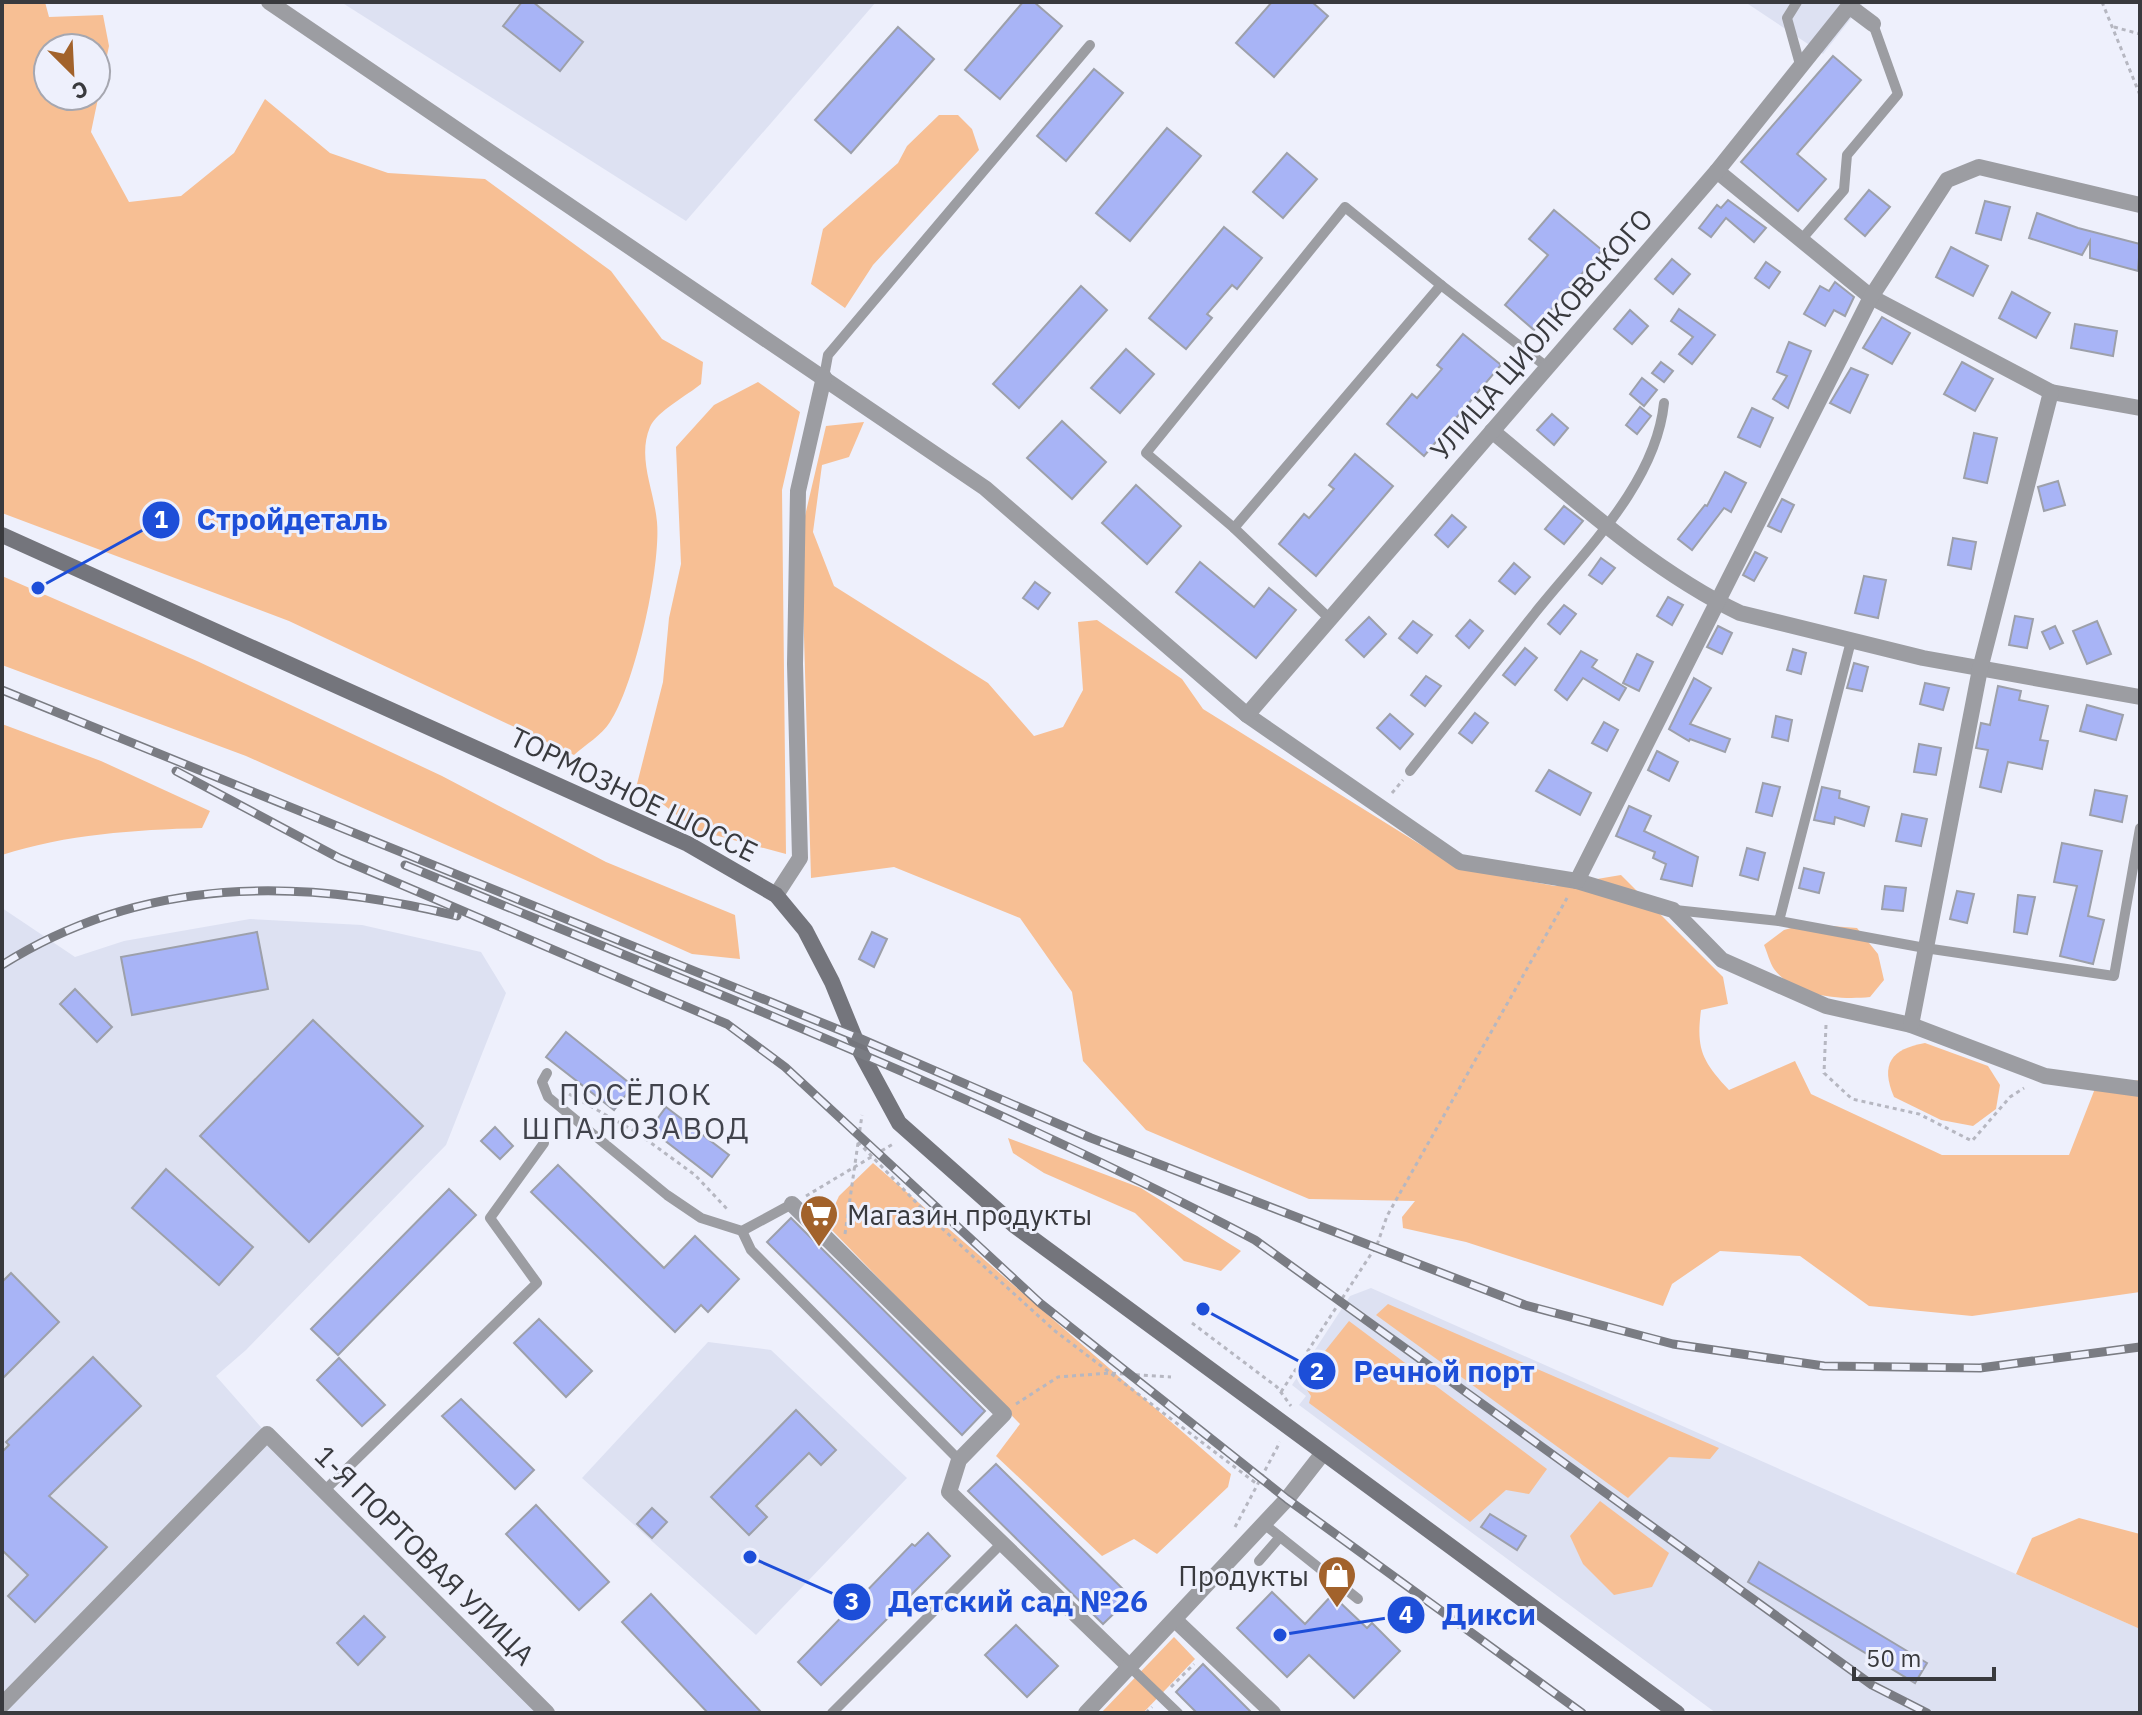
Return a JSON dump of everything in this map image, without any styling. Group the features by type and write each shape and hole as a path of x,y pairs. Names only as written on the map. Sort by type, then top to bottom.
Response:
{"street":[{"path":"269,2 985,488 1247,715 1460,862 1577,881 1673,910 1722,960 1826,1006 1911,1025 2045,1076 2140,1089"},
{"name":"УЛИЦА ЦИОЛКОВСКОГО","path":"1247,715 1717,171 1801,70 1849,6 1873,24"},
{"path":"1577,881 1871,297 1947,180 1979,167 2140,205"},
{"path":"1717,171 1871,297 2051,392 2140,408"},
{"path":"776,895 800,858 795,664 798,491 824,377"},
{"path":"1911,1025 1980,669 2051,392"},
{"path":"1492,431 1606,524 1716,601 1740,613 1980,669 2140,697"},
{"name":"ТОРМОЗНОЕ ШОССЕ","path":"2,535 688,844 776,895 805,930 885,1103 911,1135 1014,1225 1677,1713"},
{"path":"792,1204 1004,1414 959,1460 949,1492 1130,1667"},
{"name":"1-Я ПОРТОВАЯ УЛИЦА","path":"2,1705 267,1434 547,1713"},
{"path":"1086,1713 1264,1524 1323,1453"},
{"path":"1175,1620 1273,1713"}],"lane":[{"path":"1797,2 1787,18 1801,70"},
{"path":"1801,240 1844,190 1847,155 1898,94 1873,24"},
{"path":"824,377 828,355 1090,45"},
{"path":"1330,619 1234,528 1146,453 1345,207 1547,367"},
{"path":"1234,528 1441,285"},
{"path":"1410,771 1606,524 1642,472 1661,429 1664,403"},
{"path":"1779,921 1851,641"},
{"path":"1673,910 1779,921 1925,948 2114,976 2140,828"},
{"path":"547,1073 542,1082 548,1097 633,1170 701,1218 742,1231 792,1204"},
{"path":"324,1491 537,1283 490,1218 544,1143"},
{"path":"742,1231 751,1250 959,1460"},
{"path":"1264,1524 1358,1599"},
{"path":"1259,1561 1280,1537"},
{"path":"832,1713 1002,1543"},
{"path":"1130,1667 1178,1713"}],"path":[{"path":"2102,2 2140,95"},
{"path":"2114,27 2140,34"},
{"path":"1381,808 1410,771"},
{"path":"1281,1392 1377,1245 1387,1216 1577,881"},
{"path":"1826,1006 1824,1073 1852,1099 1919,1114 1972,1141 2010,1097 2045,1076"},
{"path":"565,1090 584,1105 636,1132 695,1175 717,1196 742,1231"},
{"path":"842,1254 862,1115"},
{"path":"858,1142 989,1273 1055,1331 1257,1484"},
{"path":"792,1204 893,1144"},
{"path":"1192,1323 1281,1392 1298,1417 1273,1450 1229,1538"},
{"path":"1004,1414 1058,1377 1110,1373 1171,1377"},
{"path":"1146,1713 1208,1650"}],"shaded area":[{"path":"2,2 45,2 49,17 103,15 106,32 32,32 32,112 95,112 91,132 129,202 181,196 234,153 265,99 330,153 388,173 485,179 611,271 662,339 703,362 701,384 654,421 646,439 646,462 657,522 657,542 644,625 628,681 610,722 574,755 289,621 2,513"},
{"path":"341,2 876,2 686,221"},
{"path":"1745,2 1864,2 1823,54"},
{"path":"939,115 958,115 972,129 979,150 873,265 845,308 811,284 823,229 898,163 907,146"},
{"path":"758,382 800,412 782,490 786,854 696,830 637,784 663,682 669,618 681,564 676,447 714,405"},
{"path":"864,422 849,457 822,465 813,532 834,586 988,683 1034,736 1063,727 1083,690 1078,622 1097,620 1182,679 1203,709 1458,868 1555,886 1621,875 1723,977 1728,1004 1701,1010 1699,1035 1707,1062 1729,1090 1795,1061 1811,1094 1942,1155 2069,1155 2096,1086 2140,1080 2140,1292 1972,1316 1869,1306 1800,1256 1720,1251 1672,1284 1663,1306 1466,1242 1403,1228 1402,1217 1415,1201 1309,1199 1146,1130 1083,1061 1072,992 1020,918 894,867 811,878 801,533 826,426"},
{"path":"2,576 197,661 442,776 606,862 735,915 740,959 692,954 246,756 2,665"},
{"path":"2,724 101,761 210,811 202,828 101,834 51,842 2,855"},
{"path":"2,908 75,957 124,941 250,919 362,925 481,952 506,993 446,1145 246,1350 216,1376 267,1434 543,1713 2,1713"},
{"path":"1805,924 1857,928 1878,954 1884,980 1870,997 1819,995 1794,986 1774,969 1764,945 1784,930"},
{"path":"1925,1043 1988,1066 2000,1085 1996,1109 1973,1126 1941,1120 1894,1097 1888,1075 1892,1060 1904,1049"},
{"path":"1008,1138 1141,1188 1241,1251 1221,1271 1184,1261 1135,1213 1044,1173 1013,1153"},
{"path":"873,1163 1231,1474 1228,1487 1157,1554 1134,1539 1102,1556 996,1456 1020,1424 826,1224 839,1196"},
{"path":"1371,1288 2140,1629 2140,1713 1716,1713 1299,1405 1306,1396 1292,1385 1350,1296"},
{"path":"1388,1304 1719,1448 1710,1459 1669,1457 1628,1498 1376,1315"},
{"path":"1349,1321 1547,1469 1529,1494 1506,1490 1470,1522 1309,1403 1311,1396 1301,1381"},
{"path":"708,1342 771,1350 907,1478 756,1635 582,1478"},
{"path":"1600,1501 1669,1553 1652,1587 1614,1595 1583,1564 1570,1536"},
{"path":"2079,1518 2140,1534 2140,1629 2016,1574 2032,1538"},
{"path":"1174,1637 1195,1659 1143,1713 1101,1713"}],"building":[{"path":"522,2 533,2 583,42 560,71 503,26"},
{"path":"1023,2 1034,2 1062,26 1000,99 965,70"},
{"path":"1272,2 1312,2 1328,16 1274,77 1236,43"},
{"path":"898,27 934,59 851,153 815,120"},
{"path":"1833,56 1861,80 1797,154 1826,179 1798,211 1741,162"},
{"path":"1094,69 1123,93 1066,161 1037,136"},
{"path":"1167,128 1201,156 1130,241 1096,213"},
{"path":"1287,153 1317,179 1283,218 1253,192"},
{"path":"1869,190 1890,207 1865,236 1845,219"},
{"path":"1728,200 1766,228 1754,242 1726,218 1711,237 1699,228 1717,205 1721,208"},
{"path":"1985,201 2010,207 2001,240 1976,233"},
{"path":"1554,210 1602,250 1534,330 1505,305 1548,255 1529,239"},
{"path":"2037,213 2078,228 2140,244 2138,271 2090,258 2090,241 2082,255 2029,238"},
{"path":"1224,227 1262,258 1237,289 1232,285 1207,314 1212,318 1186,349 1149,318"},
{"path":"1951,247 1988,266 1973,296 1936,277"},
{"path":"1672,259 1690,274 1673,294 1655,279"},
{"path":"1766,262 1780,272 1769,288 1755,278"},
{"path":"1835,282 1854,297 1845,316 1834,310 1825,326 1804,314 1820,286 1829,291"},
{"path":"1081,286 1107,310 1019,408 993,384"},
{"path":"2012,292 2050,313 2036,338 1999,318"},
{"path":"1679,309 1715,335 1692,364 1679,354 1693,337 1671,321"},
{"path":"1630,310 1648,326 1632,344 1614,329"},
{"path":"1882,317 1910,333 1892,364 1863,348"},
{"path":"2075,324 2117,331 2113,356 2071,348"},
{"path":"1463,334 1501,365 1424,456 1387,424 1412,394 1417,398 1442,369 1437,365"},
{"path":"1789,342 1811,351 1788,408 1773,399 1787,376 1777,372"},
{"path":"1126,349 1154,374 1120,413 1091,388"},
{"path":"1661,362 1673,371 1664,382 1652,373"},
{"path":"1962,362 1993,379 1975,411 1944,394"},
{"path":"1851,368 1868,375 1850,413 1830,403"},
{"path":"1642,378 1657,390 1644,406 1630,394"},
{"path":"1640,407 1651,416 1637,434 1626,425"},
{"path":"1752,408 1773,418 1760,447 1738,437"},
{"path":"1552,414 1568,428 1554,445 1537,430"},
{"path":"1062,421 1106,462 1072,499 1027,458"},
{"path":"1974,433 1997,438 1987,483 1964,478"},
{"path":"1355,454 1393,486 1316,576 1279,544 1304,514 1309,518 1334,489 1329,485"},
{"path":"1725,472 1746,483 1731,512 1724,508 1692,550 1678,539 1707,506"},
{"path":"2058,481 2065,505 2044,511 2038,487"},
{"path":"1136,485 1181,526 1147,564 1102,523"},
{"path":"1782,499 1794,505 1781,532 1768,526"},
{"path":"1564,506 1583,521 1564,544 1545,529"},
{"path":"1452,515 1466,527 1448,547 1435,535"},
{"path":"1953,538 1976,542 1971,569 1948,565"},
{"path":"1755,552 1767,558 1754,581 1743,575"},
{"path":"1601,558 1615,568 1602,584 1589,575"},
{"path":"1200,562 1254,607 1269,588 1296,610 1256,658 1176,592"},
{"path":"1514,563 1530,577 1515,594 1499,581"},
{"path":"1864,576 1886,580 1878,618 1855,613"},
{"path":"1035,582 1050,593 1038,609 1023,598"},
{"path":"1668,597 1683,605 1672,625 1657,616"},
{"path":"1564,605 1576,614 1560,634 1548,624"},
{"path":"2015,616 2033,619 2027,648 2009,645"},
{"path":"1369,617 1386,634 1364,657 1346,640"},
{"path":"1470,620 1483,631 1469,648 1456,636"},
{"path":"1413,621 1432,635 1417,653 1399,638"},
{"path":"2097,621 2111,654 2087,664 2073,631"},
{"path":"1718,626 1732,633 1722,654 1707,647"},
{"path":"2055,626 2063,643 2050,649 2042,632"},
{"path":"1525,648 1537,658 1515,685 1503,675"},
{"path":"1793,649 1806,653 1801,674 1787,670"},
{"path":"1581,651 1597,660 1592,667 1626,688 1619,700 1583,678 1567,700 1555,690"},
{"path":"1637,654 1653,662 1639,691 1623,683"},
{"path":"1854,663 1868,667 1862,691 1847,688"},
{"path":"1426,676 1441,686 1425,706 1411,695"},
{"path":"1694,678 1711,688 1690,724 1730,739 1725,752 1689,741 1669,729"},
{"path":"1925,683 1949,688 1943,710 1920,704"},
{"path":"1998,686 2021,691 2019,700 2048,706 2040,740 2048,741 2042,769 2008,762 2001,792 1980,787 1988,750 1976,748 1981,723 1990,725"},
{"path":"2087,705 2123,715 2116,740 2080,731"},
{"path":"1475,713 1488,723 1472,743 1459,733"},
{"path":"1390,714 1413,734 1400,749 1377,728"},
{"path":"1776,716 1792,720 1788,741 1772,737"},
{"path":"1604,722 1618,730 1607,751 1592,743"},
{"path":"1919,744 1941,748 1936,775 1914,772"},
{"path":"1657,751 1678,762 1669,781 1648,770"},
{"path":"1549,770 1591,793 1580,815 1536,791"},
{"path":"1763,783 1780,787 1772,816 1756,812"},
{"path":"1822,787 1840,791 1839,798 1869,807 1864,826 1835,817 1834,824 1814,820"},
{"path":"2095,790 2127,796 2122,822 2090,815"},
{"path":"1629,806 1651,816 1644,831 1698,857 1692,886 1661,879 1666,864 1653,858 1655,852 1616,836"},
{"path":"1902,814 1927,819 1921,846 1896,841"},
{"path":"2062,843 2102,851 2088,916 2104,920 2093,964 2060,956 2077,886 2054,882"},
{"path":"1747,848 1765,853 1758,880 1740,875"},
{"path":"1804,868 1824,873 1819,893 1799,888"},
{"path":"1885,886 1906,888 1903,911 1882,909"},
{"path":"1957,891 1974,894 1967,923 1950,919"},
{"path":"2018,895 2035,897 2027,934 2014,932"},
{"path":"257,932 268,989 132,1015 121,957"},
{"path":"872,932 887,939 874,967 859,959"},
{"path":"75,989 112,1027 97,1042 60,1004"},
{"path":"313,1020 423,1126 309,1242 200,1136"},
{"path":"566,1032 633,1086 614,1110 546,1057"},
{"path":"666,1107 729,1155 712,1177 650,1129"},
{"path":"495,1127 513,1146 500,1159 481,1141"},
{"path":"558,1165 664,1268 695,1236 739,1279 708,1312 701,1305 675,1332 531,1192"},
{"path":"166,1169 253,1247 219,1285 132,1208"},
{"path":"449,1189 476,1215 338,1355 311,1329"},
{"path":"791,1218 985,1411 962,1435 767,1242"},
{"path":"11,1273 59,1322 2,1379 2,1282"},
{"path":"539,1319 592,1371 566,1397 514,1343"},
{"path":"93,1357 141,1406 49,1496 107,1547 35,1622 8,1596 28,1575 2,1550 2,1452 9,1445 6,1442"},
{"path":"339,1358 385,1405 362,1426 317,1380"},
{"path":"461,1399 534,1470 515,1489 442,1416"},
{"path":"796,1410 836,1450 821,1465 809,1453 756,1506 767,1517 749,1535 711,1497"},
{"path":"996,1464 1131,1597 1103,1624 968,1491"},
{"path":"536,1505 609,1582 579,1610 506,1534"},
{"path":"652,1508 667,1522 652,1538 637,1524"},
{"path":"1490,1514 1526,1536 1517,1550 1481,1527"},
{"path":"928,1533 950,1556 821,1685 798,1662 912,1544 915,1546"},
{"path":"1759,1562 1927,1663 1915,1683 1748,1582"},
{"path":"1272,1592 1305,1624 1332,1595 1367,1628 1372,1623 1400,1651 1354,1698 1309,1655 1287,1677 1237,1628"},
{"path":"651,1594 762,1713 708,1713 622,1622"},
{"path":"364,1616 385,1637 358,1665 337,1643"},
{"path":"1016,1625 1058,1666 1027,1697 985,1655"},
{"path":"1203,1664 1252,1713 1197,1713 1176,1692"}],"railway":[{"path":"2,690 852,1035 1091,1138 1525,1305 1673,1344 1824,1366 1980,1368 2140,1347"},
{"path":"176,771 339,858 727,1024 785,1067 1040,1303 1287,1499 1582,1713"},
{"path":"405,865 941,1089 1152,1187 1255,1240 1872,1685 1927,1713"},
{"path":"2,965 56,936 110,914 167,900 224,892 281,891 340,895 457,916"}],"place":[{"name":"Стройдеталь","path":"38,588"},
{"name":"Магазин продукты","path":"819,1248"},
{"name":"Речной порт","path":"1203,1309"},
{"name":"Детский сад №26","path":"750,1557"},
{"name":"Продукты","path":"1337,1609"},
{"name":"Дикси","path":"1280,1635"}],"district":[{"name":"ПОСЁЛОК ШПАЛОЗАВОД","path":"636,1110"}]}
